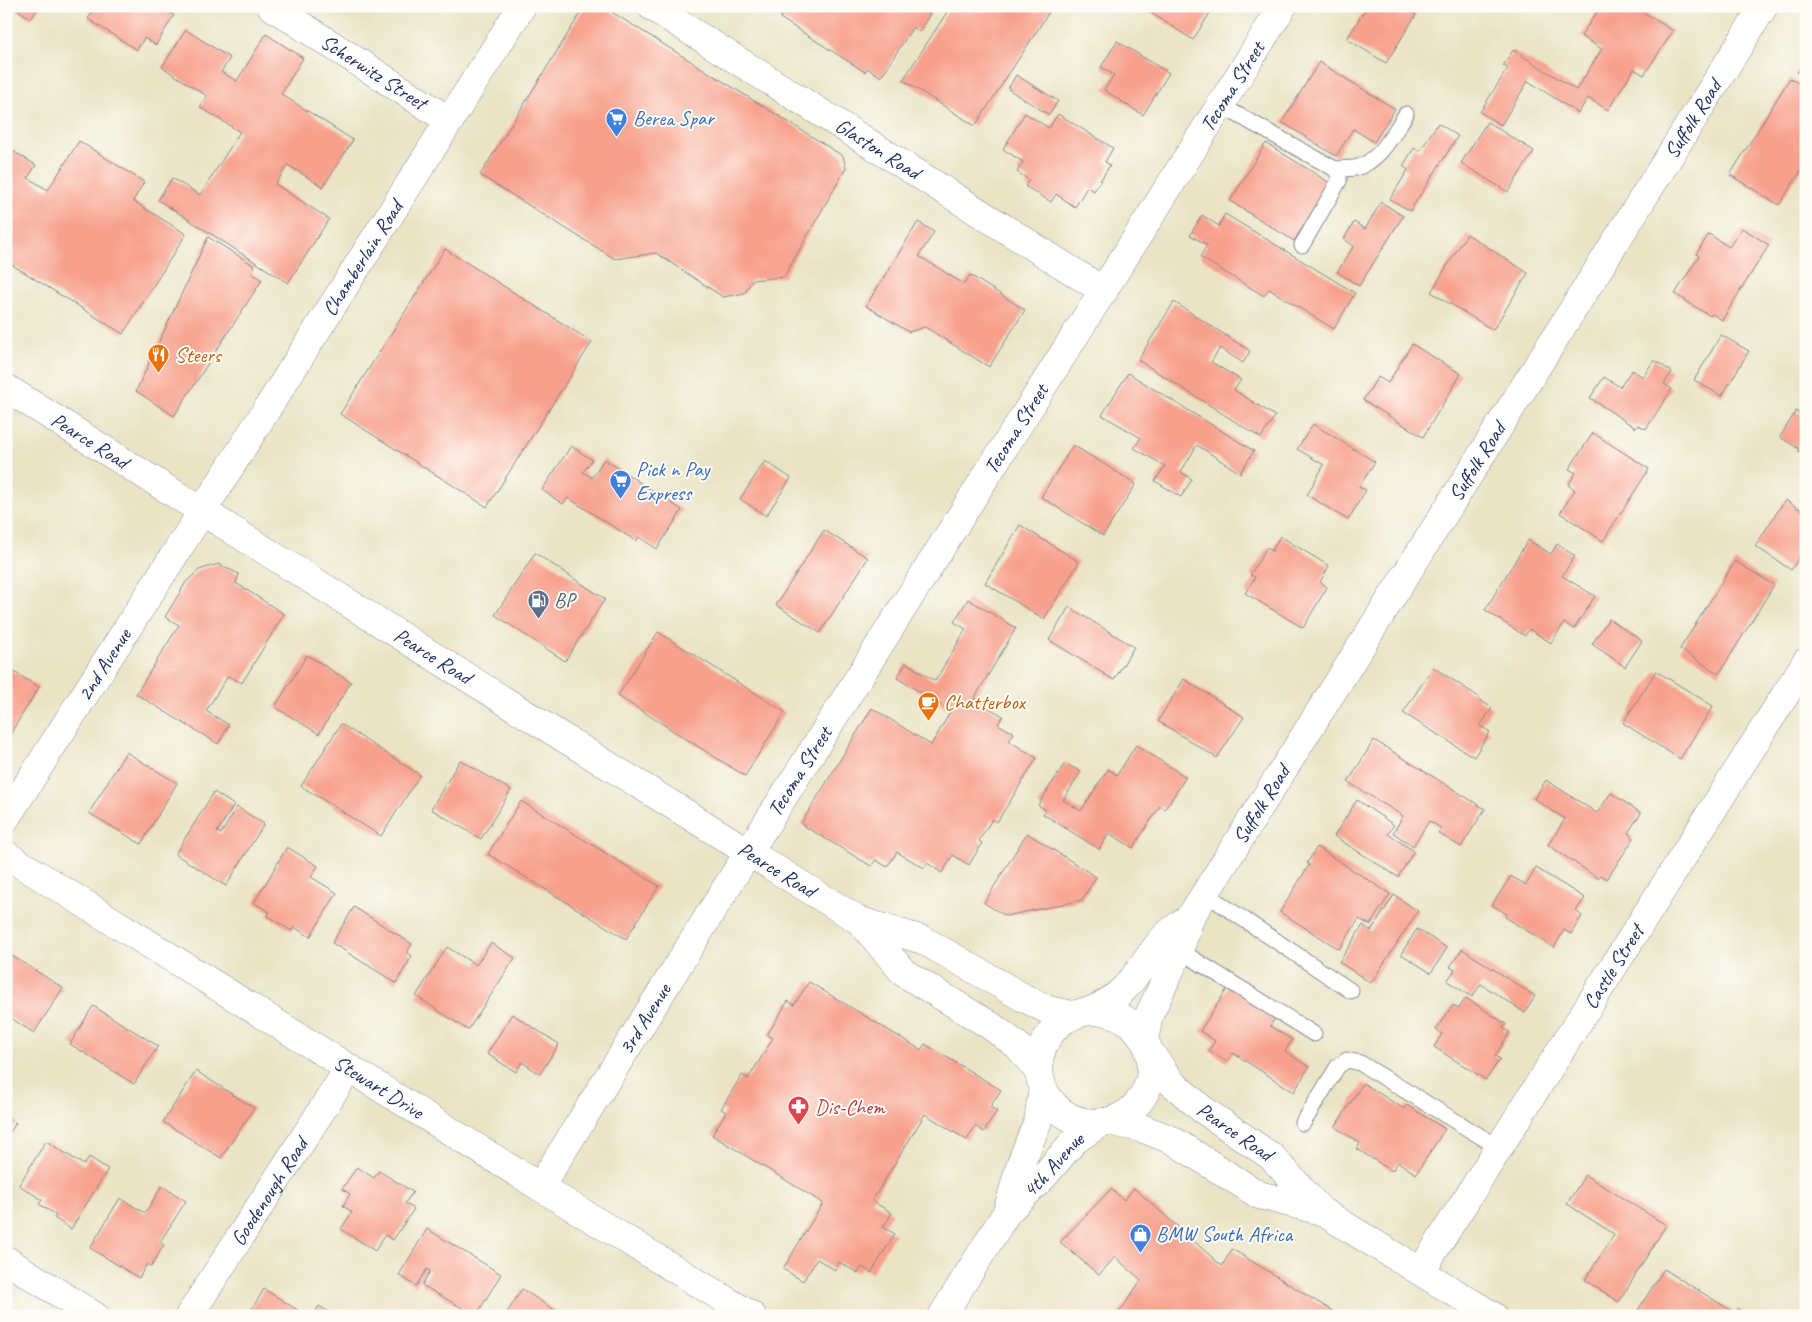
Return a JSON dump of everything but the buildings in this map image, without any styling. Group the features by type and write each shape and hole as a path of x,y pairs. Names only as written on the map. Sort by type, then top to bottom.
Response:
{"street":[{"name":"Scherwitz Street","path":"272,6 450,122"},
{"name":"Chamberlain Road","path":"203,510 522,6"},
{"name":"Glaston Road","path":"651,6 1104,291"},
{"name":"Tecoma Street","path":"748,852 1283,6"},
{"name":"Suffolk Road","path":"1082,1013 1103,1005 1118,995 1171,945 1764,6"},
{"name":"Pearce Road","path":"6,388 860,921 923,940 1048,1010 1082,1013 1110,1012 1127,1020 1141,1034 1172,1083 1202,1109 1272,1157 1321,1210 1493,1316"},
{"name":"2nd Avenue","path":"6,818 203,510"},
{"name":"Castle Street","path":"1421,1271 1806,662"},
{"name":"3rd Avenue","path":"540,1187 748,852"},
{"name":"Stewart Drive","path":"6,855 540,1187 752,1316"},
{"name":"Pearce Road","path":"860,921 904,972 991,1026 1018,1046 1041,1080 1052,1103 1064,1114 1078,1121 1106,1122 1144,1129 1172,1140 1259,1195 1321,1210"},
{"name":"Suffolk Road","path":"1147,1046 1148,1015 1171,945"},
{"path":"1041,1080 1040,1055 1044,1043 1056,1026 1082,1013"},
{"path":"1106,1122 1124,1115 1136,1106 1144,1095 1152,1070 1147,1046"},
{"name":"Goodenough Road","path":"188,1316 348,1068"},
{"name":"4th Avenue","path":"1007,1212 1021,1163 1038,1121 1041,1080"},
{"name":"4th Avenue","path":"942,1316 1007,1212 1044,1176 1074,1140 1106,1122"},
{"path":"6,1260 95,1316"}],"lane":[{"path":"1220,105 1334,169 1338,175 1339,181 1302,245"},
{"path":"1334,169 1356,168 1373,158 1388,143 1406,114"},
{"path":"1198,905 1351,991"},
{"path":"1171,945 1314,1034"},
{"path":"1303,1123 1338,1066 1347,1060 1360,1063 1498,1147"}],"place":[{"name":"Berea Spar","path":"617,137"},
{"name":"Steers","path":"159,374"},
{"name":"Pick n Pay Express","path":"620,500"},
{"name":"BP","path":"538,619"},
{"name":"Chatterbox","path":"928,721"},
{"name":"Dis-Chem","path":"799,1126"},
{"name":"BMW South Africa","path":"1140,1253"}]}
